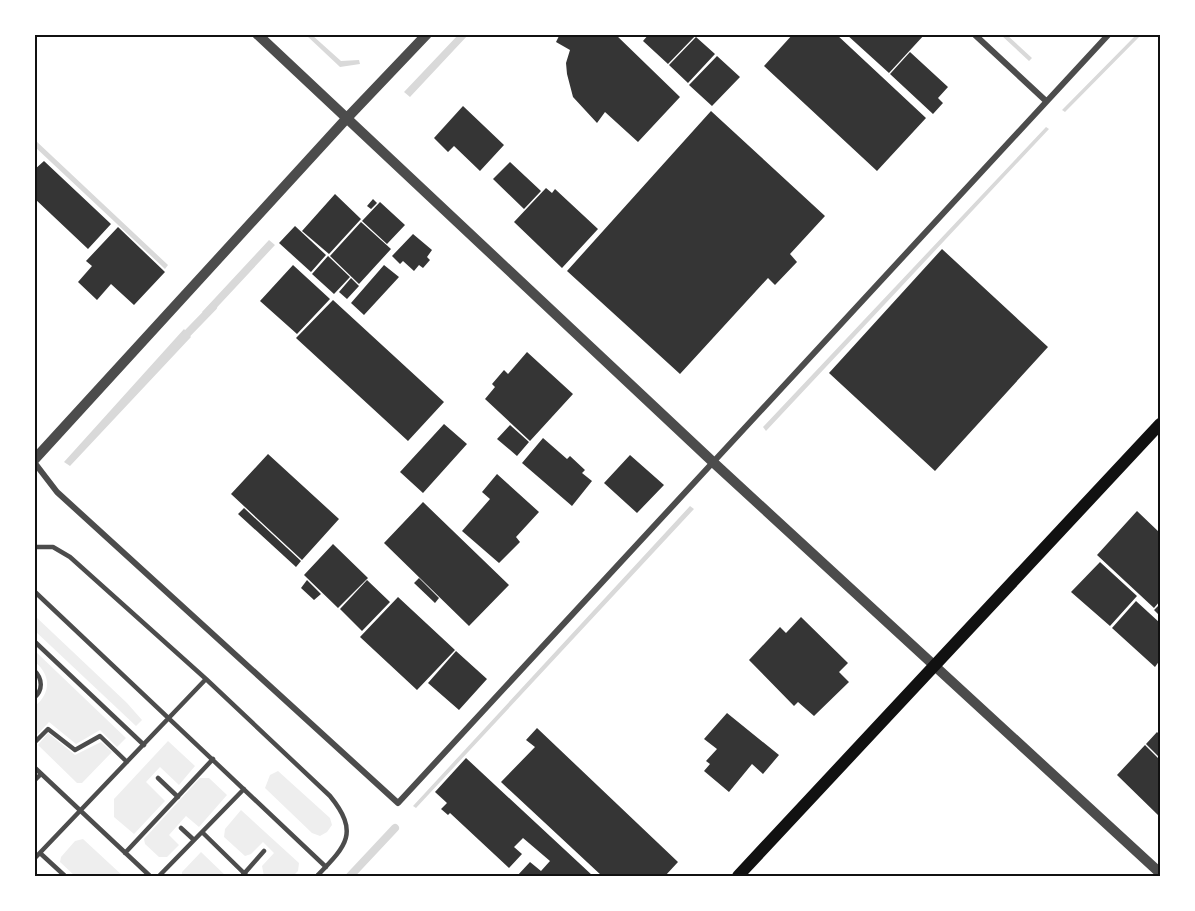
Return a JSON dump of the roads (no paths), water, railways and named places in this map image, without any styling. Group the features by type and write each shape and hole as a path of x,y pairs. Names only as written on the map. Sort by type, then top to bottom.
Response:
{"main road":[{"path":"738,876 1161,424"}],"street":[{"path":"257,34 714,463 1161,873"},
{"path":"427,34 347,118 34,461 57,492 398,803 1109,34"},
{"path":"974,34 1046,101"}],"lane":[{"path":"34,547 53,547 70,557 206,679 330,796 340,809 348,832 345,843 317,876"},
{"path":"34,591 170,717 326,867"},
{"path":"34,641 144,745"},
{"path":"34,670 39,675 41,686 40,692 34,698"},
{"path":"34,859 206,679"},
{"path":"34,743 48,729 75,750 100,736 127,762"},
{"path":"125,853 213,759"},
{"path":"34,767 150,876"},
{"path":"34,781 41,774"},
{"path":"158,778 178,796"},
{"path":"159,876 244,789"},
{"path":"182,828 194,840"},
{"path":"202,832 244,875 264,851"},
{"path":"40,853 64,876"}],"waterway":[{"path":"180,341 213,307"},
{"path":"350,876 395,828"}]}
